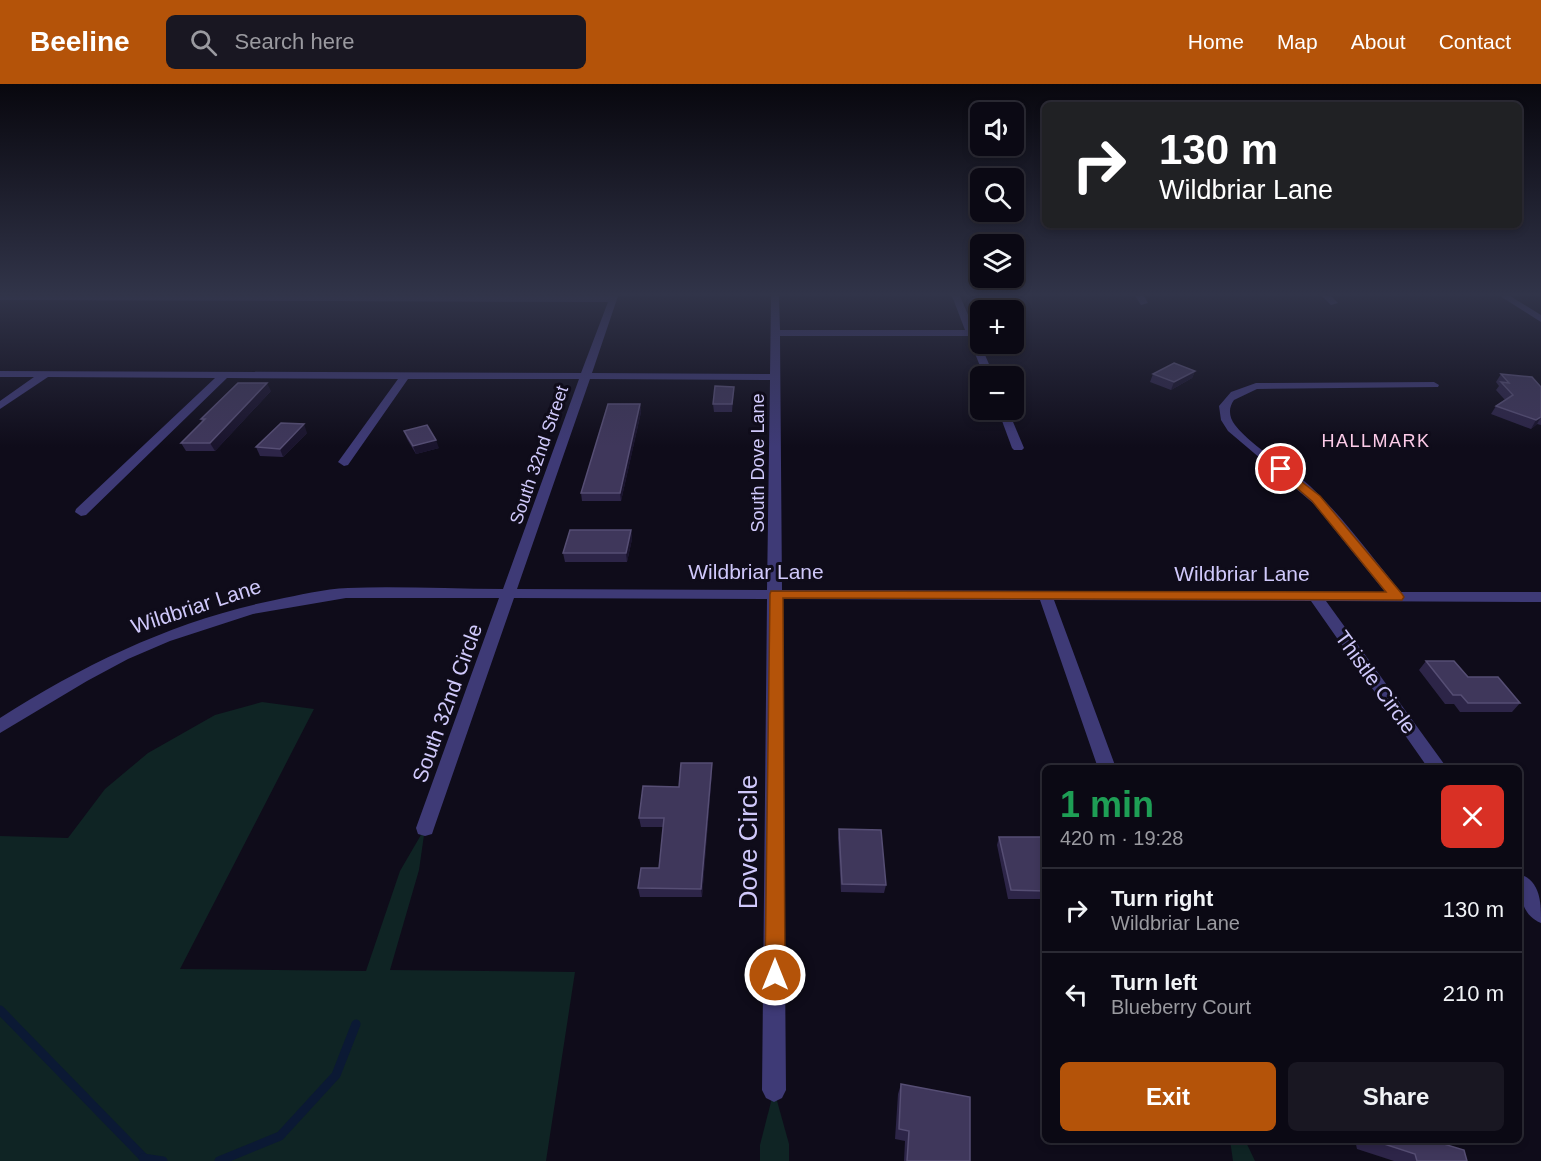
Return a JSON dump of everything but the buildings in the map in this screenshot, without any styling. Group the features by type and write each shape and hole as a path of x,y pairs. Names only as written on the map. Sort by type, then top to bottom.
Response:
{"street":[{"name":"South 32nd Street","path":"510,593 597,346"},
{"name":"South Dove Lane","path":"776,346 776,594"},
{"path":"0,374 776,377"},
{"path":"0,406 44,375"},
{"path":"81,512 224,375"},
{"path":"344,462 405,376"},
{"path":"1397,597 1316,498 1238,435 1225,419 1223,410 1232,395 1256,386 1434,385"},
{"path":"1007,420 1018,448"},
{"name":"Wildbriar Lane","path":"0,726 80,676 125,653 177,631 254,608 346,593 1541,597"},
{"name":"South 32nd Circle","path":"425,828 510,593"},
{"name":"Dove Circle","path":"774,1089 776,594"},
{"path":"1045,595 1106,765"},
{"name":"Thistle Circle","path":"1315,597 1436,765"},
{"path":"1522,886 1541,913"}],"green space":[{"path":"262,702 314,709 180,969 366,971 400,871 425,828 419,870 390,970 575,972 546,1161 0,1161 0,836 68,838 105,789 148,753 215,715"},
{"path":"774,1090 789,1144 789,1161 760,1161 760,1145"},
{"path":"1230,1143 1246,1143 1255,1161 1233,1161"}],"waterway":[{"path":"0,1010 144,1158"},
{"path":"219,1161 280,1136 336,1075 356,1024"},
{"path":"144,1158 163,1161"}],"district":[{"name":"HALLMARK","path":"1376,441"}],"route":[{"path":"775,975 776,594 1397,597 1316,498 1281,469"}]}
